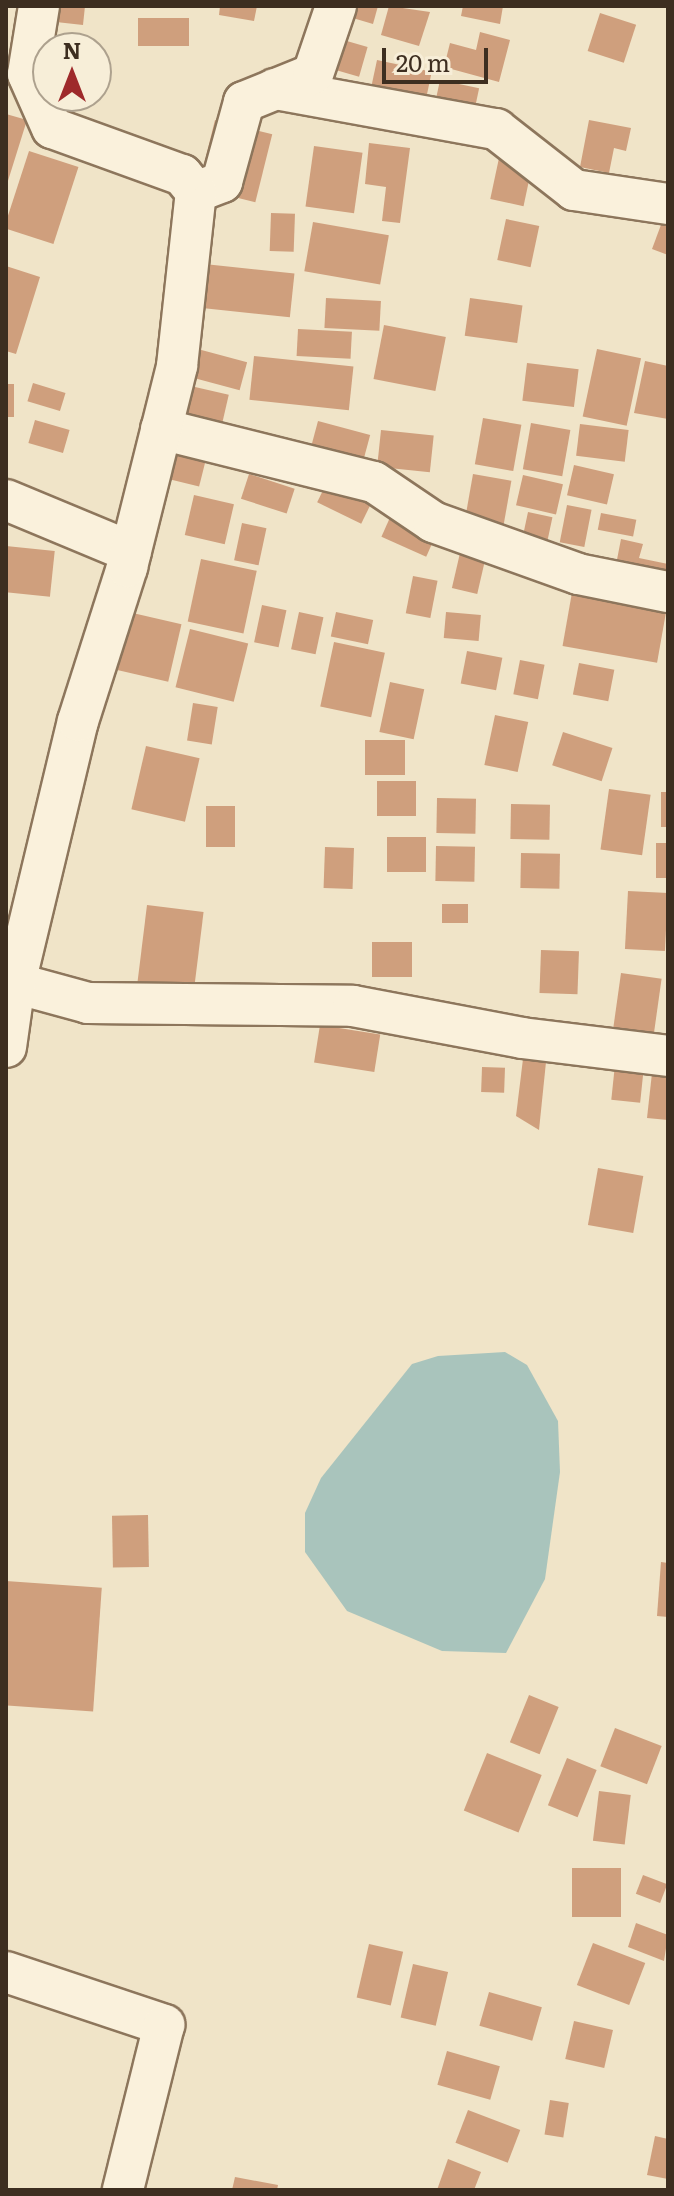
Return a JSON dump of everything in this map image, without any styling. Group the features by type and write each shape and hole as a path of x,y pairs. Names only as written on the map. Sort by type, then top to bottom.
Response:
{"street":[{"path":"6,1047 15,983 78,721 131,552 177,366 196,192 182,175 52,128 28,74 39,6"},
{"path":"196,192 222,182 244,102 313,74 336,6"},
{"path":"275,89 496,129 574,190 668,204"},
{"path":"161,429 374,482 433,522 578,574 668,592"},
{"path":"6,500 131,552"},
{"path":"15,983 88,1003 353,1006 522,1038 668,1056"},
{"path":"6,1972 164,2025 123,2190"}],"water":[{"path":"505,1352 527,1365 558,1421 560,1472 545,1579 506,1653 442,1651 347,1611 305,1552 305,1513 321,1478 412,1364 438,1356"}],"building":[{"path":"58,6 85,6 83,25 56,22"},
{"path":"220,6 257,6 254,21 219,15"},
{"path":"349,6 378,6 373,24 346,16"},
{"path":"389,6 430,12 419,46 381,35"},
{"path":"463,6 503,6 500,24 461,16"},
{"path":"600,13 636,25 624,63 588,51"},
{"path":"138,18 189,18 189,46 138,46"},
{"path":"480,32 510,40 499,82 444,67 450,43 476,50"},
{"path":"333,37 368,47 359,77 324,67"},
{"path":"377,60 432,72 425,103 370,91"},
{"path":"440,80 479,88 472,124 433,115"},
{"path":"6,114 27,120 7,184 6,184"},
{"path":"215,120 272,134 255,202 198,188"},
{"path":"589,120 631,128 626,151 614,148 609,173 580,167"},
{"path":"369,143 410,148 400,223 382,221 386,187 365,184"},
{"path":"314,146 363,153 354,213 306,206"},
{"path":"29,151 78,167 53,244 6,229"},
{"path":"499,158 532,165 524,206 490,199"},
{"path":"668,206 668,255 652,249"},
{"path":"271,213 295,214 294,252 270,251"},
{"path":"506,219 539,226 531,267 497,260"},
{"path":"313,222 389,235 380,285 304,271"},
{"path":"195,263 294,273 290,317 190,307"},
{"path":"6,266 40,277 16,354 6,351"},
{"path":"326,298 381,301 379,331 324,328"},
{"path":"470,298 522,305 517,343 465,336"},
{"path":"384,325 446,337 435,391 374,379"},
{"path":"298,329 352,332 351,359 297,356"},
{"path":"194,348 247,362 240,390 186,376"},
{"path":"597,349 641,358 627,426 583,416"},
{"path":"254,356 353,366 349,410 249,400"},
{"path":"645,361 668,366 668,419 634,413"},
{"path":"527,363 579,369 574,407 522,401"},
{"path":"33,383 66,393 60,411 27,401"},
{"path":"6,384 14,384 14,417 6,417"},
{"path":"182,384 229,395 219,437 172,426"},
{"path":"483,418 521,425 513,471 475,464"},
{"path":"35,420 70,430 63,453 28,443"},
{"path":"318,421 370,435 363,463 310,449"},
{"path":"531,423 570,430 562,476 523,469"},
{"path":"580,424 629,430 625,462 576,456"},
{"path":"381,430 434,436 430,472 377,467"},
{"path":"169,442 208,452 199,487 160,477"},
{"path":"574,465 614,474 607,504 567,495"},
{"path":"249,474 295,489 287,514 241,499"},
{"path":"473,474 511,481 503,527 465,520"},
{"path":"523,475 563,484 556,514 516,505"},
{"path":"329,478 373,499 361,524 317,502"},
{"path":"194,495 234,504 225,544 185,535"},
{"path":"567,505 592,510 584,547 560,542"},
{"path":"528,512 552,517 545,554 520,549"},
{"path":"392,513 437,533 426,557 381,537"},
{"path":"601,513 636,520 633,537 598,530"},
{"path":"242,523 266,528 259,565 234,560"},
{"path":"621,539 643,544 639,558 668,564 663,585 614,575"},
{"path":"6,546 55,551 50,597 6,592"},
{"path":"460,553 485,559 477,594 452,588"},
{"path":"201,559 257,571 243,633 188,622"},
{"path":"413,576 438,581 430,618 406,613"},
{"path":"574,581 668,598 657,663 563,646"},
{"path":"262,605 286,610 279,647 254,642"},
{"path":"124,611 181,624 168,682 111,668"},
{"path":"299,612 323,617 316,654 291,649"},
{"path":"336,612 373,620 368,644 331,636"},
{"path":"446,612 481,615 479,641 444,638"},
{"path":"190,629 248,644 234,702 175,687"},
{"path":"334,642 385,653 371,717 320,707"},
{"path":"467,651 502,658 496,690 461,683"},
{"path":"520,660 545,665 538,699 513,694"},
{"path":"579,663 614,670 608,701 573,694"},
{"path":"390,682 424,689 414,739 379,732"},
{"path":"193,703 218,707 212,744 187,741"},
{"path":"495,715 528,722 518,772 484,765"},
{"path":"563,732 612,748 602,781 552,765"},
{"path":"365,740 405,740 405,775 365,775"},
{"path":"146,746 200,758 185,822 131,809"},
{"path":"377,781 416,781 416,816 377,816"},
{"path":"609,789 651,795 642,855 601,849"},
{"path":"661,792 668,792 668,827 661,827"},
{"path":"437,798 476,799 475,834 436,833"},
{"path":"511,804 550,805 549,840 510,839"},
{"path":"206,806 235,806 235,847 206,847"},
{"path":"387,837 426,837 426,872 387,872"},
{"path":"656,843 668,843 668,878 656,878"},
{"path":"436,846 475,847 474,882 435,881"},
{"path":"325,847 354,848 353,889 324,888"},
{"path":"521,853 560,854 559,889 520,888"},
{"path":"628,891 668,893 665,951 625,949"},
{"path":"442,904 468,904 468,923 442,923"},
{"path":"147,905 204,912 193,996 137,989"},
{"path":"372,942 412,942 412,977 372,977"},
{"path":"541,950 579,951 577,994 539,993"},
{"path":"621,973 662,979 653,1041 612,1035"},
{"path":"320,1025 380,1035 374,1072 314,1063"},
{"path":"616,1055 645,1058 640,1103 611,1100"},
{"path":"523,1059 546,1062 539,1130 516,1116"},
{"path":"482,1067 505,1068 504,1093 481,1092"},
{"path":"652,1073 668,1074 668,1120 647,1118"},
{"path":"598,1168 643,1176 633,1233 588,1225"},
{"path":"148,1515 149,1567 113,1568 112,1516"},
{"path":"661,1562 668,1563 668,1617 657,1616"},
{"path":"6,1581 102,1588 93,1711 6,1705"},
{"path":"529,1695 559,1707 540,1754 510,1742"},
{"path":"615,1728 662,1746 647,1784 600,1766"},
{"path":"487,1753 542,1775 518,1833 464,1810"},
{"path":"567,1758 597,1770 578,1817 548,1805"},
{"path":"599,1791 631,1795 625,1845 593,1841"},
{"path":"572,1868 621,1868 621,1917 572,1917"},
{"path":"643,1875 667,1884 660,1903 636,1894"},
{"path":"636,1923 668,1935 664,1961 628,1947"},
{"path":"593,1943 645,1963 629,2005 577,1985"},
{"path":"369,1944 403,1952 391,2005 357,1998"},
{"path":"413,1964 448,1972 436,2026 401,2018"},
{"path":"489,1992 542,2007 532,2041 479,2026"},
{"path":"574,2021 613,2030 604,2068 565,2059"},
{"path":"447,2051 500,2066 490,2100 437,2085"},
{"path":"550,2100 569,2103 563,2138 545,2135"},
{"path":"468,2110 520,2130 508,2163 455,2143"},
{"path":"655,2136 668,2139 668,2179 647,2175"},
{"path":"448,2159 481,2172 474,2190 437,2190"},
{"path":"235,2177 278,2185 277,2190 232,2190"}]}
